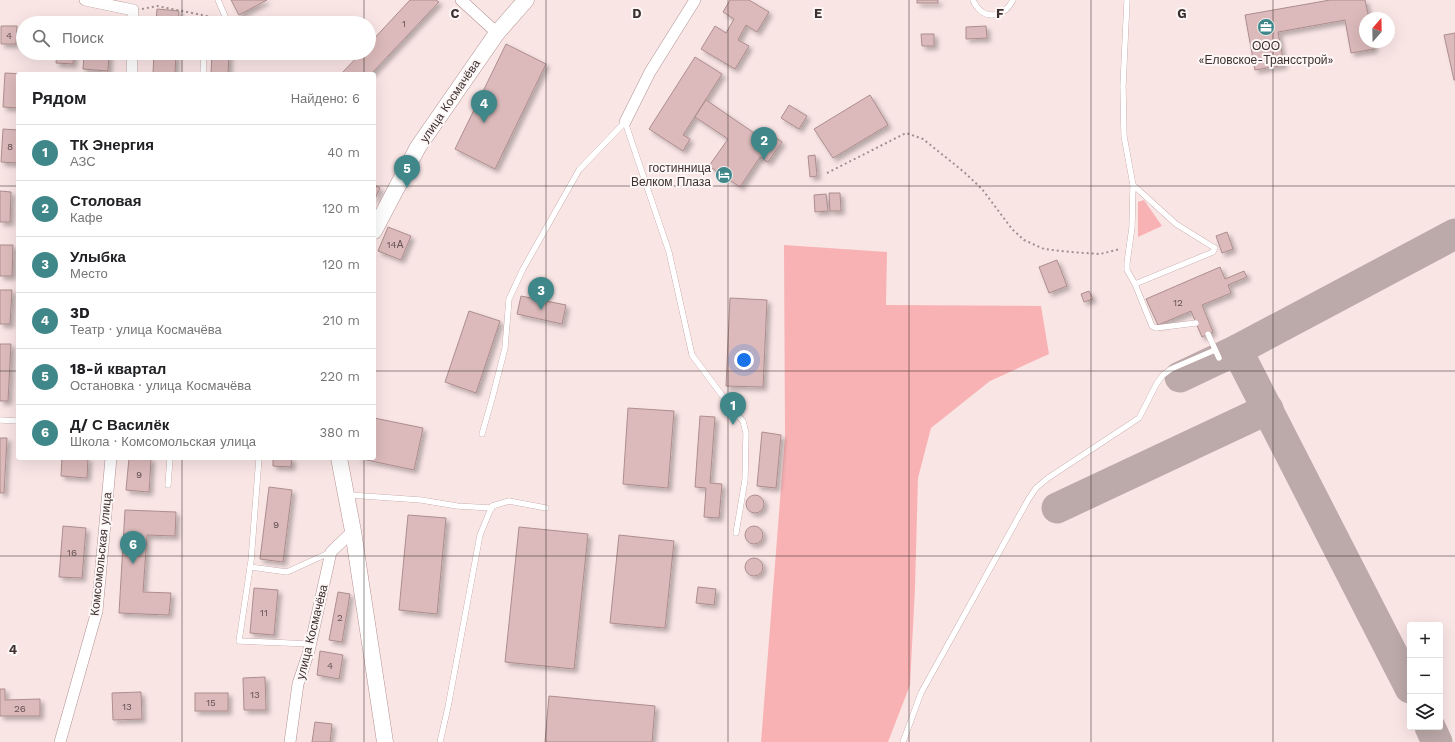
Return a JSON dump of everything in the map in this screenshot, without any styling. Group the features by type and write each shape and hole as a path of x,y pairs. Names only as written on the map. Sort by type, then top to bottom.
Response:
{"main road":[{"name":"улица Космачёва","path":"376,227 418,147 497,33 526,0"},
{"path":"340,460 353,531 385,742"}],"street":[{"path":"85,0 134,10 134,16"},
{"path":"461,0 497,33"},
{"path":"625,122 650,72 695,0"},
{"path":"132,60 132,72"},
{"name":"Комсомольская улица","path":"60,742 97,611 111,460"},
{"path":"331,552 353,531"},
{"name":"улица Космачёва","path":"290,742 298,684 310,644 331,552"}],"lane":[{"path":"218,0 225,16"},
{"path":"973,0 976,8 985,15 996,15 1004,10 1012,0"},
{"path":"1127,0 1124,136 1134,185 1132,227 1126,263 1127,270 1135,284 1154,328 1196,323"},
{"path":"202,72 203,60"},
{"path":"482,434 505,348 509,299 523,269 579,170 625,122 669,252 692,355 733,410 743,420 746,432 745,480 736,533"},
{"path":"1134,185 1176,224 1214,248 1213,252 1135,284"},
{"path":"1208,334 1219,358"},
{"path":"903,742 922,693 1036,488 1048,478 1139,418 1163,375 1171,369 1215,350"},
{"path":"0,420 16,421"},
{"path":"168,485 170,460"},
{"path":"259,460 250,567 239,641 310,644"},
{"path":"346,495 421,500 457,506 492,508"},
{"path":"440,742 448,708 480,535 492,506 509,501 546,508"},
{"path":"250,567 287,572 331,552"}],"path":[{"path":"134,10 157,6 204,16"},
{"path":"827,173 906,133 923,139 964,172 982,189 1012,229 1024,240 1044,249 1100,254 1122,249 1130,244"}],"shaded area":[{"path":"1144,200 1162,226 1138,237 1138,202"},
{"path":"784,245 887,252 886,305 1041,306 1049,354 990,381 931,428 918,478 915,588 910,685 888,742 761,742 785,437"}],"building":[{"path":"231,0 267,0 239,15"},
{"path":"410,0 436,0 439,2 373,72 343,72 354,60 376,60 376,36"},
{"path":"730,0 749,0 769,12 757,32 746,25 738,40 749,46 735,69 701,49 715,26 726,33 734,19 723,12"},
{"path":"917,0 938,0 938,3 917,3"},
{"path":"1330,0 1365,0 1368,12 1359,12 1359,48 1374,49 1351,53 1345,20 1278,32 1284,65 1255,70 1245,15"},
{"path":"157,9 179,11 179,16 156,16"},
{"path":"1,26 16,26 16,44 1,44"},
{"path":"986,26 987,38 966,39 966,27"},
{"path":"1455,33 1455,80 1454,80 1444,35"},
{"path":"921,34 934,34 934,46 922,46"},
{"path":"506,44 546,64 495,169 455,149"},
{"path":"695,57 722,74 683,135 690,139 683,151 649,129"},
{"path":"56,60 73,60 73,64 56,63"},
{"path":"84,60 109,60 108,71 83,69"},
{"path":"154,60 176,60 175,72 153,72"},
{"path":"212,60 229,60 228,72 211,72"},
{"path":"5,73 16,74 16,108 3,107"},
{"path":"870,95 888,125 833,158 814,129"},
{"path":"706,100 757,135 762,128 782,142 768,162 760,157 740,187 709,166 728,139 695,117"},
{"path":"789,105 807,116 799,129 781,118"},
{"path":"3,129 16,130 16,163 1,162"},
{"path":"815,155 817,176 810,177 808,156"},
{"path":"376,186 380,188 376,197"},
{"path":"0,191 11,192 10,222 0,222"},
{"path":"829,193 840,193 841,211 830,211"},
{"path":"826,194 828,211 815,212 814,195"},
{"path":"388,227 411,236 401,260 378,251"},
{"path":"1227,232 1233,249 1222,253 1216,236"},
{"path":"0,245 13,245 12,276 0,276"},
{"path":"1057,260 1067,286 1049,293 1039,267"},
{"path":"1220,267 1225,279 1244,271 1247,277 1228,285 1231,293 1202,305 1213,332 1202,337 1191,311 1158,325 1146,299"},
{"path":"0,290 12,290 10,324 0,324"},
{"path":"1089,291 1093,299 1084,302 1081,294"},
{"path":"521,296 566,305 562,324 517,314"},
{"path":"730,298 767,300 763,387 726,386"},
{"path":"469,311 500,321 476,393 445,382"},
{"path":"0,344 11,344 8,401 0,401"},
{"path":"628,408 674,411 668,488 623,484"},
{"path":"700,416 715,417 710,483 722,484 719,518 704,517 706,488 695,487"},
{"path":"376,418 423,428 414,470 366,460 376,460"},
{"path":"762,432 781,435 776,488 757,486"},
{"path":"0,438 7,438 4,493 0,493"},
{"path":"62,460 88,460 87,478 61,476"},
{"path":"129,460 151,460 149,492 126,490"},
{"path":"273,460 292,460 291,467 273,466"},
{"path":"269,487 292,490 283,562 260,559"},
{"path":"755,495 759,496 763,500 763,508 759,512 755,513 751,512 747,508 746,504 747,500 751,496"},
{"path":"125,510 176,512 175,536 147,535 143,592 171,593 169,615 119,613"},
{"path":"408,515 446,518 437,614 399,610"},
{"path":"63,526 86,528 82,578 59,577"},
{"path":"754,526 760,529 763,535 760,541 754,544 748,541 745,535 748,529"},
{"path":"519,527 588,534 574,669 505,662"},
{"path":"619,535 674,541 665,628 610,623"},
{"path":"754,558 760,561 763,567 760,573 754,576 748,573 745,567 748,561"},
{"path":"698,587 716,589 714,605 696,603"},
{"path":"254,588 278,590 274,635 250,633"},
{"path":"338,592 350,594 342,642 329,640"},
{"path":"320,651 343,655 339,679 317,675"},
{"path":"265,677 266,710 244,710 243,678"},
{"path":"0,689 5,689 5,700 40,699 40,716 0,716"},
{"path":"141,692 142,719 113,720 112,693"},
{"path":"195,693 228,693 228,711 195,711"},
{"path":"549,696 655,706 652,742 545,742"},
{"path":"315,722 332,724 330,742 312,742"}],"taxiway":[{"path":"1237,350 1455,234"},
{"path":"1180,377 1237,350 1407,682"},
{"path":"1057,508 1268,409"},
{"path":"1431,730 1437,742"}],"place":[{"name":"ООО «Еловское-Трансстрой»","path":"1266,27"},
{"name":"3D","path":"484,123"},
{"name":"Столовая","path":"764,160"},
{"name":"гостинница Велком Плаза","path":"724,175"},
{"name":"18-й квартал","path":"407,188"},
{"name":"Улыбка","path":"541,310"},
{"name":"ТК Энергия","path":"733,425"},
{"name":"Д/ С Василёк","path":"133,564"}]}
